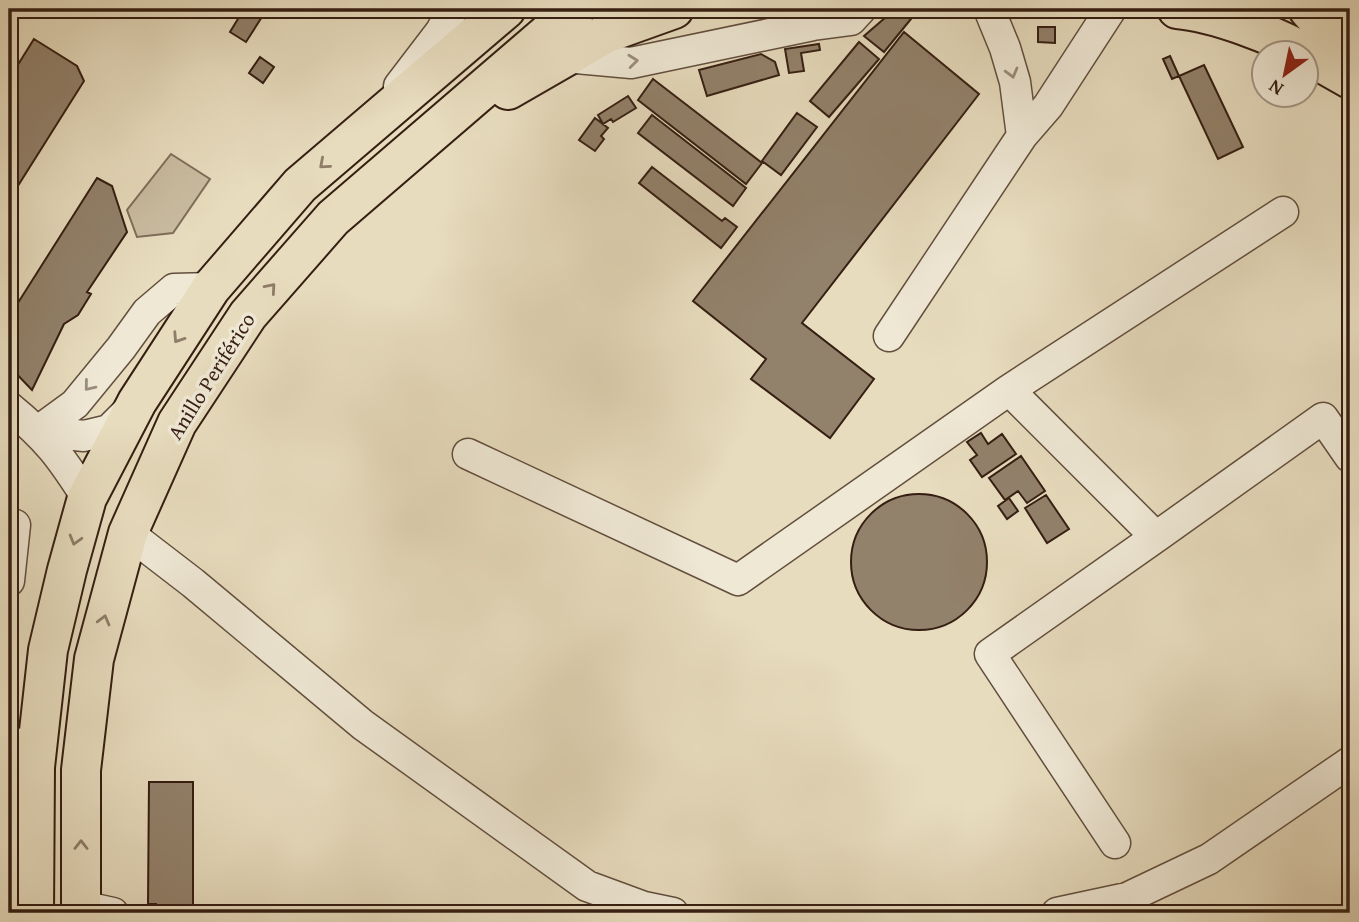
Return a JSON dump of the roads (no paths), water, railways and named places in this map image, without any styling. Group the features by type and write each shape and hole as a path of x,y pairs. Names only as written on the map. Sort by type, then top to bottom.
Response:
{"main road":[{"path":"34,913 35,767 23,744 87,498 137,402 211,288 300,185 506,9"},
{"name":"Anillo Periférico","path":"91,911 81,770 94,659 128,533 177,424 248,315 333,218 576,9"},
{"path":"425,139 607,33 674,9"},
{"path":"1177,9 1194,10 1274,38"},
{"path":"1308,9 1350,57"},
{"path":"1320,62 1350,79"}],"street":[{"path":"368,127 441,31 453,9"},
{"path":"565,57 631,63 813,25 851,20 861,9"},
{"path":"989,9 1015,82 1022,136"},
{"path":"889,336 1022,136 1048,106 1111,9"},
{"path":"468,454 738,580 1009,390 1283,212"},
{"path":"38,431 75,404 147,312 174,289 211,288"},
{"path":"1009,390 1156,537"},
{"path":"38,431 84,436 109,430 137,402"},
{"path":"9,408 38,431 60,454 87,498"},
{"path":"1115,843 990,654 1323,418 1350,457"},
{"path":"9,581 15,525"},
{"path":"128,533 193,583 363,725 587,886 639,910 673,913"},
{"path":"1057,913 1127,898 1209,859 1350,762"}]}
